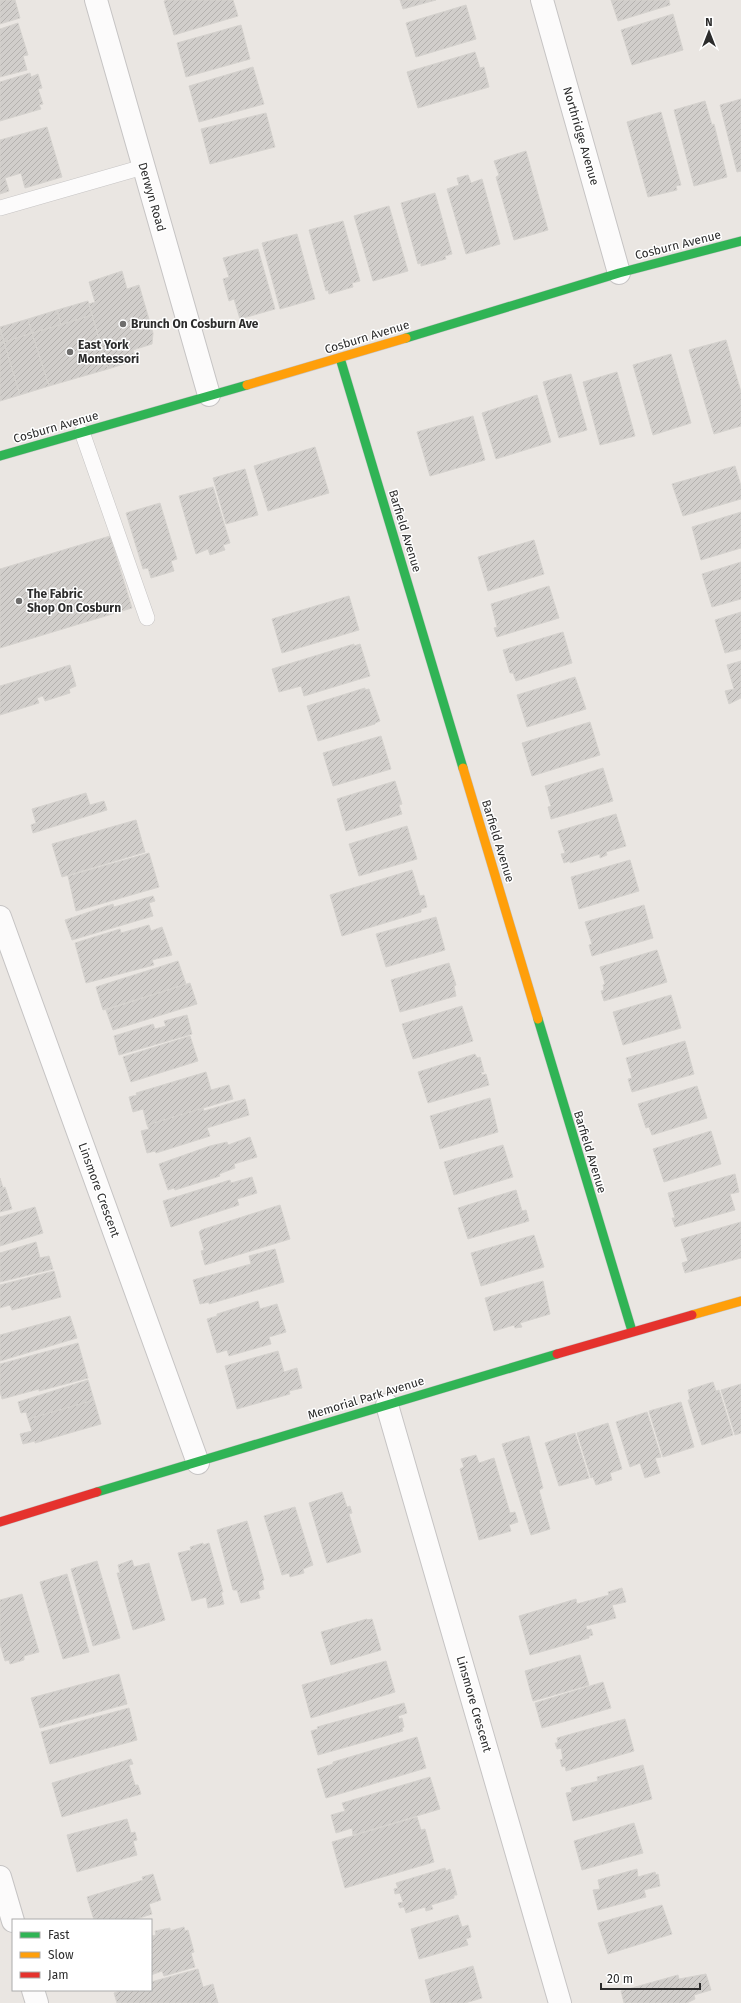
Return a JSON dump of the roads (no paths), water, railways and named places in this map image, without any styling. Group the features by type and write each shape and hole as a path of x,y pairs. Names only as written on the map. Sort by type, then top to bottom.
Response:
{"street":[{"name":"Derwyn Road","path":"96,0 209,395"},
{"name":"Northridge Avenue","path":"542,0 619,273"},
{"name":"Cosburn Avenue","path":"0,456 340,358 619,273 741,241"},
{"name":"Barfield Avenue","path":"340,358 632,1331"},
{"name":"Linsmore Crescent","path":"0,917 198,1463"},
{"name":"Memorial Park Avenue","path":"0,1522 632,1331 741,1301"},
{"name":"Linsmore Crescent","path":"388,1405 560,2003"},
{"path":"0,1877 12,1919"},
{"path":"33,1991 37,2003"}],"lane":[{"path":"0,208 143,167"},
{"path":"82,432 147,618"}],"place":[{"name":"Brunch On Cosburn Ave","path":"123,324"},
{"name":"East York Montessori","path":"70,352"},
{"name":"The Fabric Shop On Cosburn","path":"19,601"}]}
